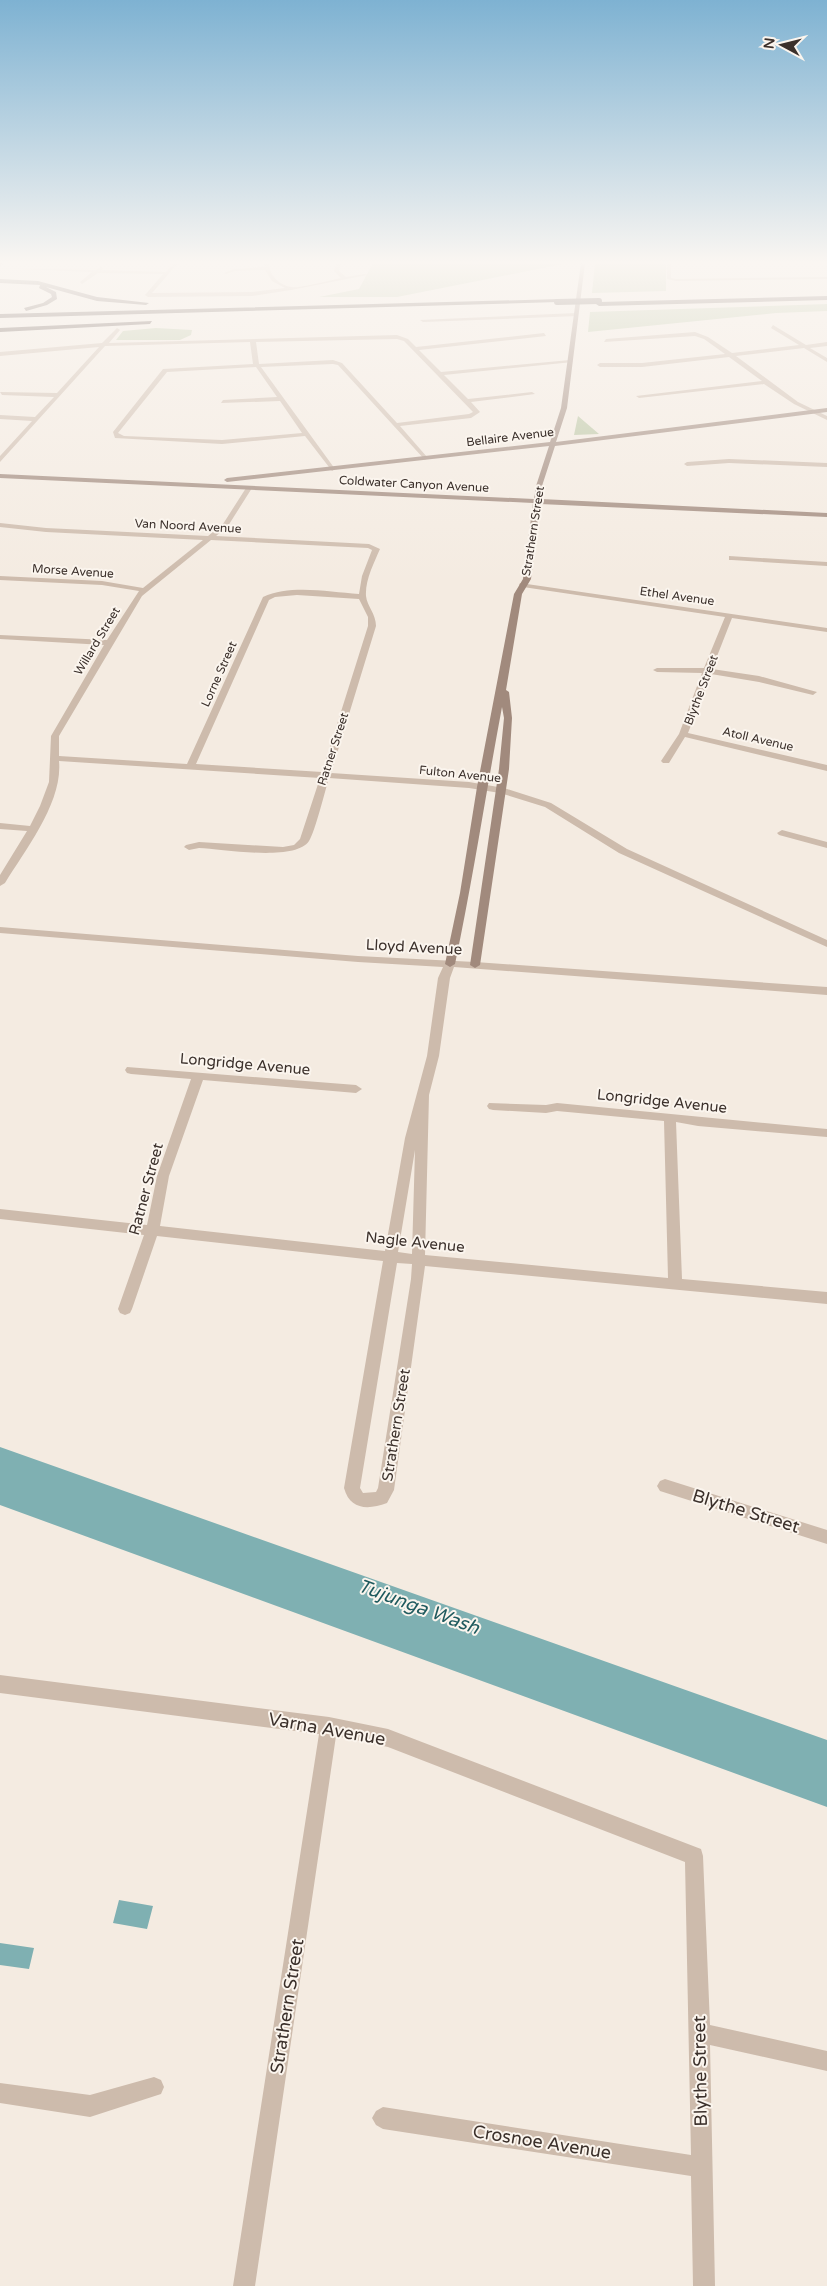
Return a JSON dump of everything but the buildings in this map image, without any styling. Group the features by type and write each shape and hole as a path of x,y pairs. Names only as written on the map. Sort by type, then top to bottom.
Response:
{"street":[{"path":"0,460 81,370"},
{"path":"170,370 165,370 115,433 117,436 222,442 307,434"},
{"path":"249,488 257,480 332,469 260,370"},
{"path":"345,370 425,458"},
{"path":"395,425 475,414 476,410 436,370"},
{"path":"440,374 487,370"},
{"name":"Strathern Street","path":"423,1096 418,1279 386,1490 381,1498 371,1502 358,1500 353,1494 352,1488 391,1257 412,1138 433,1056 444,978 450,964 465,893 482,787 504,682 518,594 527,579 536,501 541,479 564,408 569,370"},
{"path":"752,370 764,378 765,382 796,403 827,418"},
{"path":"639,396 765,382"},
{"path":"2,392 58,395"},
{"path":"467,401 532,394"},
{"path":"223,402 280,398"},
{"name":"Bellaire Avenue","path":"180,484 256,478 827,410"},
{"path":"0,418 36,419"},
{"path":"687,464 729,461 827,465"},
{"path":"294,475 288,481 294,486 330,492"},
{"name":"Coldwater Canyon Avenue","path":"0,476 827,515"},
{"path":"249,488 249,482 256,478"},
{"name":"Willard Street","path":"0,883 52,791 56,774 53,752 55,736 109,643 144,590 232,520 249,488"},
{"name":"Van Noord Avenue","path":"0,525 46,530 374,547 376,549 366,576 362,597"},
{"path":"732,558 827,564"},
{"name":"Morse Avenue","path":"0,578 102,583 144,590"},
{"name":"Ethel Avenue","path":"523,585 827,630"},
{"name":"Lorne Street","path":"191,766 266,599 272,594 285,592 362,597"},
{"name":"Ratner Street","path":"189,847 199,845 283,850 297,847 305,840 372,626 372,617 362,597"},
{"name":"Blythe Street","path":"666,761 684,734 729,616"},
{"path":"0,637 109,643"},
{"path":"657,670 709,671 759,679 813,692"},
{"name":"Strathern Street","path":"475,965 501,790 508,718 504,682"},
{"name":"Atoll Avenue","path":"684,734 827,768"},
{"name":"Fulton Avenue","path":"55,758 325,775 501,790 548,805 623,850 827,944"},
{"path":"0,826 32,829"},
{"path":"782,832 827,844"},
{"name":"Lloyd Avenue","path":"0,930 827,991"},
{"name":"Longridge Avenue","path":"131,1070 356,1089"},
{"name":"Ratner Street","path":"125,1310 152,1231 163,1176 198,1077"},
{"name":"Longridge Avenue","path":"493,1106 546,1109 557,1107 827,1133"},
{"path":"670,1117 674,1284"},
{"name":"Nagle Avenue","path":"0,1214 419,1260 827,1298"},
{"name":"Blythe Street","path":"665,1486 827,1536"},
{"name":"Varna Avenue","path":"0,1684 330,1726 388,1738 694,1856"},
{"name":"Strathern Street","path":"244,2286 330,1726"},
{"name":"Blythe Street","path":"694,1856 700,2033 704,2286"},
{"path":"700,2033 739,2040 827,2061"},
{"path":"0,2094 90,2106 154,2087"},
{"name":"Crosnoe Avenue","path":"383,2118 701,2167"}],"green space":[{"path":"578,416 599,434 574,435"}],"water":[{"name":"Tujunga Wash","path":"0,1447 827,1740 827,1807 0,1505"},
{"path":"119,1900 153,1906 147,1929 113,1923"},
{"path":"0,1943 34,1948 29,1969 0,1965"}]}
